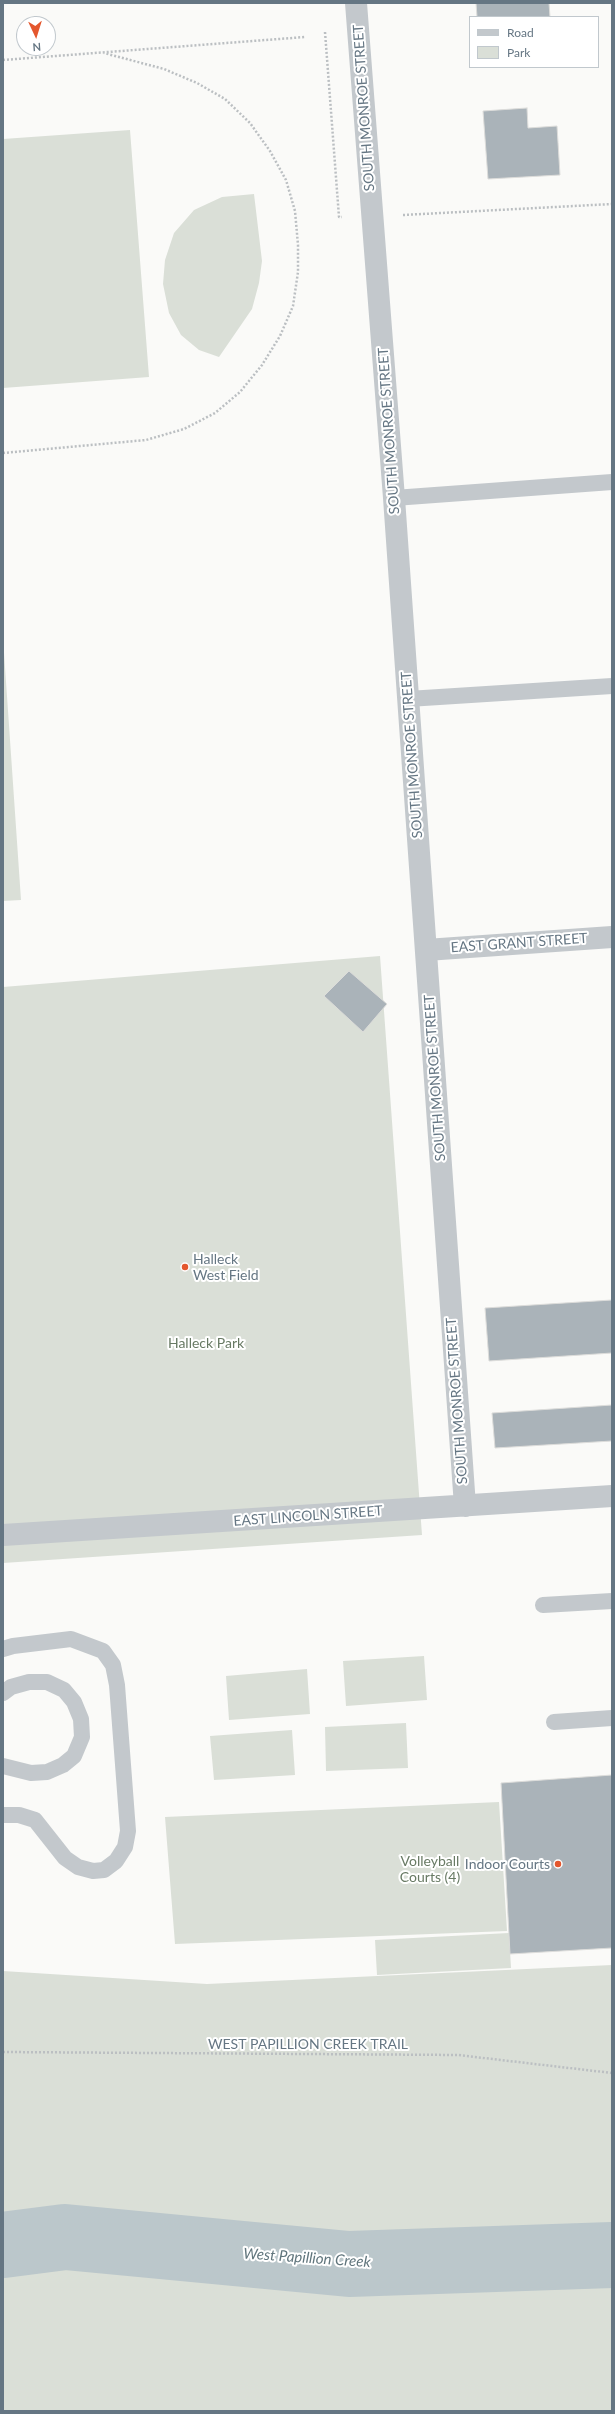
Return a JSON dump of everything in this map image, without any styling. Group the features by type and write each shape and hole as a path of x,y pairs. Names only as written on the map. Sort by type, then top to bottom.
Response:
{"street":[{"name":"SOUTH MONROE STREET","path":"356,3 394,498 465,1506"},
{"name":"EAST GRANT STREET","path":"426,950 612,937"},
{"name":"EAST LINCOLN STREET","path":"3,1536 612,1496"}],"lane":[{"path":"394,498 612,482"},
{"path":"408,699 612,686"},
{"path":"543,1605 612,1601"},
{"path":"3,1649 13,1646 71,1639 103,1651 113,1665 117,1685 128,1830 125,1847 116,1861 104,1870 93,1871 78,1867 65,1858 35,1820 19,1815 3,1815"},
{"path":"3,1693 11,1687 29,1682 47,1682 64,1690 74,1702 81,1719 82,1737 74,1756 62,1765 47,1772 31,1773 3,1766"},
{"path":"554,1722 612,1718"}],"path":[{"path":"325,27 339,218"},
{"path":"3,60 305,37"},
{"path":"3,453 146,440 184,429 209,417 240,392 262,364 280,336 293,306 298,272 298,245 295,211 286,180 270,151 250,123 225,99 197,83 164,69 104,53"},
{"path":"402,215 612,204"},
{"name":"WEST PAPILLION CREEK TRAIL","path":"3,2052 458,2055 612,2073"}],"green space":[{"path":"130,130 149,377 3,388 3,139"},
{"path":"254,194 262,261 259,283 252,309 219,357 199,350 181,335 169,313 163,284 165,260 174,233 194,210 222,197"},
{"path":"3,638 21,900 3,901"},
{"name":"Halleck Park","path":"380,956 422,1535 3,1563 3,987"},
{"path":"424,1656 427,1700 346,1706 343,1661"},
{"path":"307,1669 310,1714 229,1720 226,1676"},
{"path":"406,1723 408,1768 326,1771 325,1727"},
{"path":"292,1730 295,1775 214,1780 210,1736"},
{"name":"Volleyball Courts (4)","path":"499,1802 507,1931 175,1944 165,1817"},
{"path":"509,1933 511,1968 377,1975 375,1940"},
{"path":"612,1965 612,2411 3,2411 3,1971 207,1984"}],"building":[{"path":"476,3 549,3 550,16 477,16"},
{"path":"527,108 528,128 557,126 560,175 488,179 483,111"},
{"path":"349,971 387,1004 363,1032 324,996"},
{"path":"612,1300 612,1353 489,1361 485,1308"},
{"path":"612,1405 612,1441 495,1448 492,1413"},
{"name":"Indoor Courts","path":"612,1775 612,1948 510,1954 501,1783"}],"waterway":[{"name":"West Papillion Creek","path":"3,2245 65,2237 349,2264 612,2255"}],"place":[{"name":"Halleck West Field","path":"185,1267"},
{"name":"Indoor Courts","path":"558,1864"}]}
